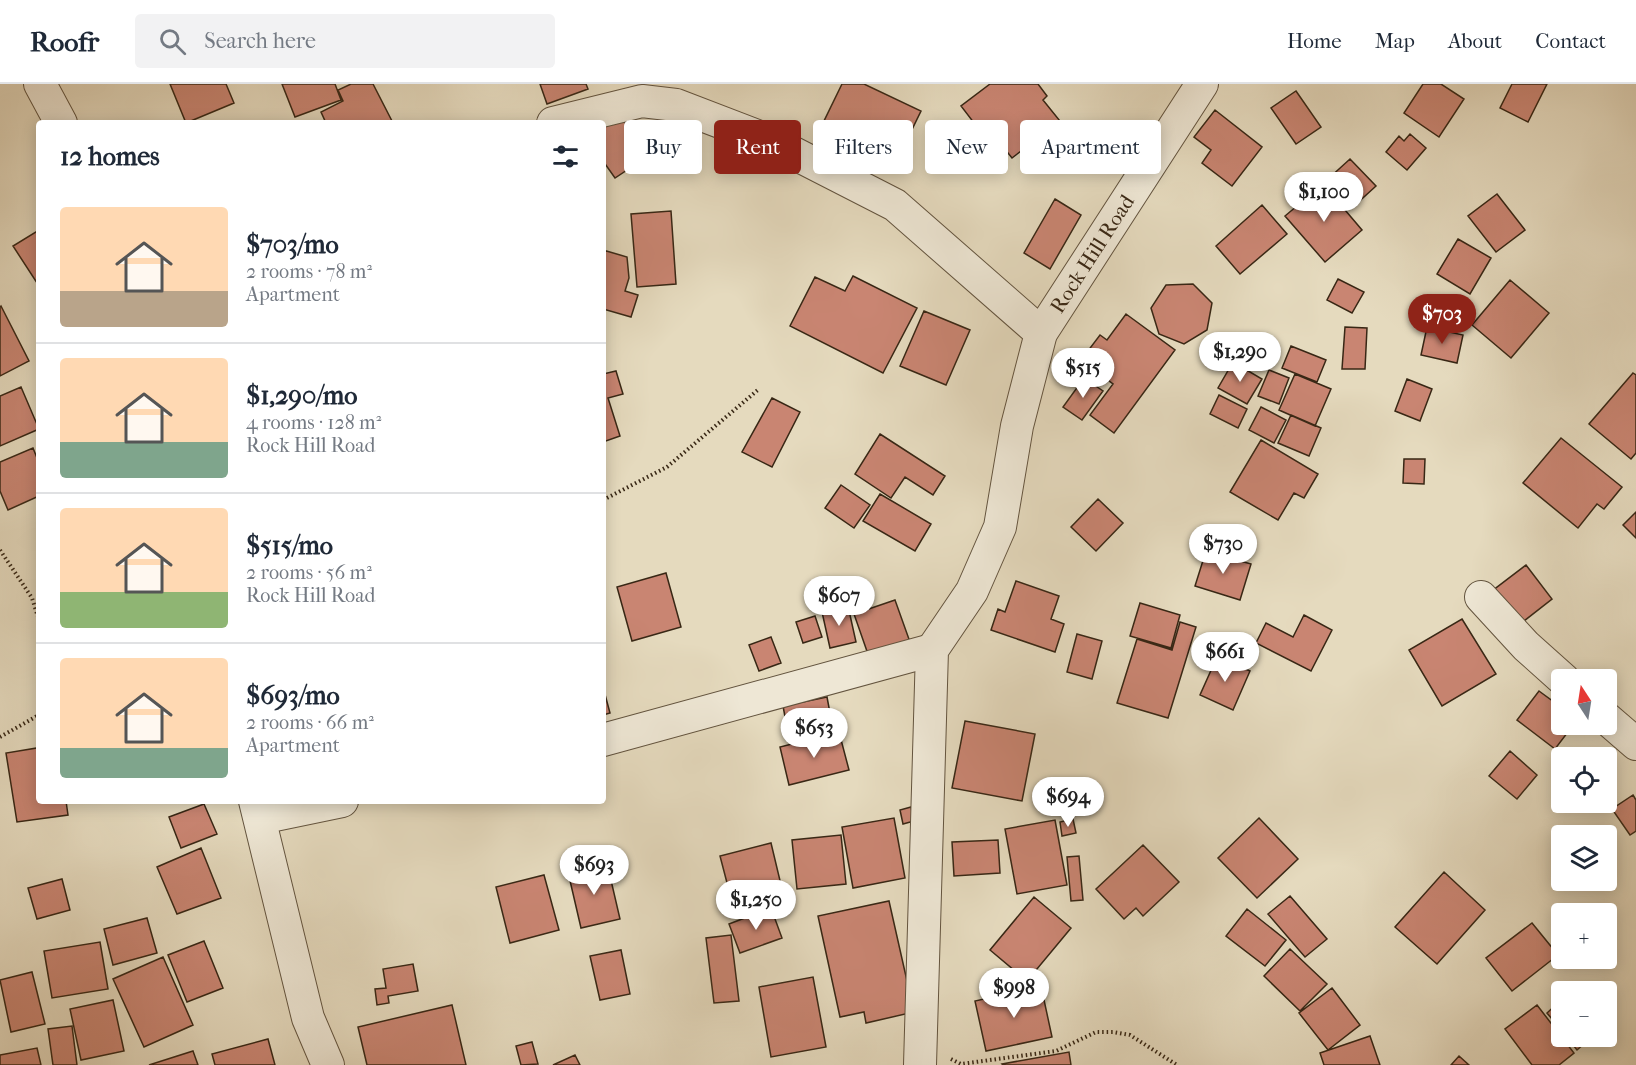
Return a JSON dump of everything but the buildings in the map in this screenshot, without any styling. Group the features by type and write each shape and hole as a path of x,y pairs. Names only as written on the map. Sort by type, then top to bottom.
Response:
{"street":[{"path":"40,84 60,120"},
{"name":"Rock Hill Road","path":"932,650 972,591 1000,527 1017,426 1041,333 1202,84"},
{"path":"565,120 642,101 676,105 770,141 895,205 1041,333"},
{"path":"1481,597 1526,646 1552,669"},
{"path":"606,739 932,650 922,1053"},
{"path":"1617,727 1635,742"},
{"path":"314,804 258,810 308,1017 328,1065"}],"path":[{"path":"606,498 667,467 759,389"},
{"path":"0,550 32,598 36,611"},
{"path":"0,737 36,717"},
{"path":"922,1053 961,1064 1056,1051 1096,1032 1113,1032 1130,1035 1177,1065"}]}
